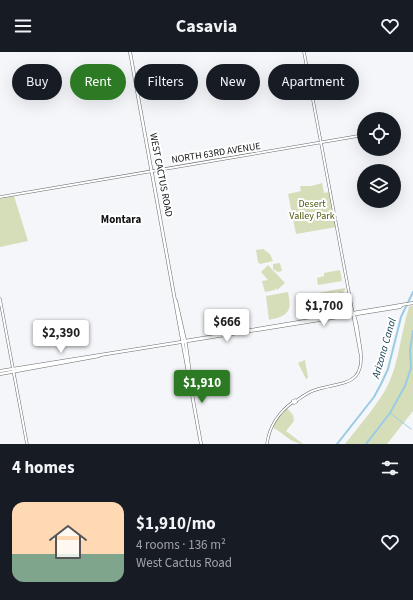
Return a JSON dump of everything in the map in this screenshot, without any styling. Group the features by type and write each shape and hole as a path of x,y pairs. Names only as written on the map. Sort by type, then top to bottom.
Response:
{"main road":[{"name":"WEST CACTUS ROAD","path":"130,52 192,380 191,383 202,444"},
{"path":"0,373 308,319 413,303"},
{"path":"184,341 304,323 353,313"},
{"path":"304,323 308,319"}],"street":[{"path":"267,444 275,421 284,410 293,402 295,403 314,390 347,383 356,374 361,357 304,52"},
{"name":"NORTH 63RD AVENUE","path":"0,197 357,137"},
{"path":"0,299 14,370 26,444"}],"green space":[{"name":"Desert Valley Park","path":"322,183 324,193 329,192 336,227 296,234 288,194 301,191 300,186 311,186"},
{"path":"14,196 28,241 0,247 0,199"},
{"path":"263,249 270,254 273,261 260,264 258,262 256,250"},
{"path":"280,263 282,271 278,272 273,269 273,264"},
{"path":"268,265 285,283 277,290 275,288 275,290 265,292 262,281 268,280 261,272"},
{"path":"340,270 342,281 318,285 317,278 324,276 324,273"},
{"path":"345,288 343,291 346,296 346,300 343,306 315,312 321,313 320,314 310,314 318,313 310,311 314,311 308,306 309,297 307,295","holes":["337,292 344,296 344,301 341,304 317,309 312,307 315,306 314,300 310,300 314,296"]},
{"path":"288,292 290,304 288,312 281,317 269,320 266,296"},
{"path":"337,293 339,304 316,308 314,298"},
{"path":"413,305 413,411 387,444 345,444 373,409 387,387 397,358 409,307"},
{"path":"305,360 308,378 306,379 298,363"},
{"path":"286,407 293,415 294,421 286,431 303,444 291,440 272,427"}],"waterway":[{"name":"Arizona Canal","path":"337,444 374,397 381,384 388,369 401,317 413,292"},
{"path":"366,444 390,413 405,386 411,368 410,350 413,331"},
{"path":"390,413 411,429"}],"district":[{"name":"Montara","path":"121,219"}]}
